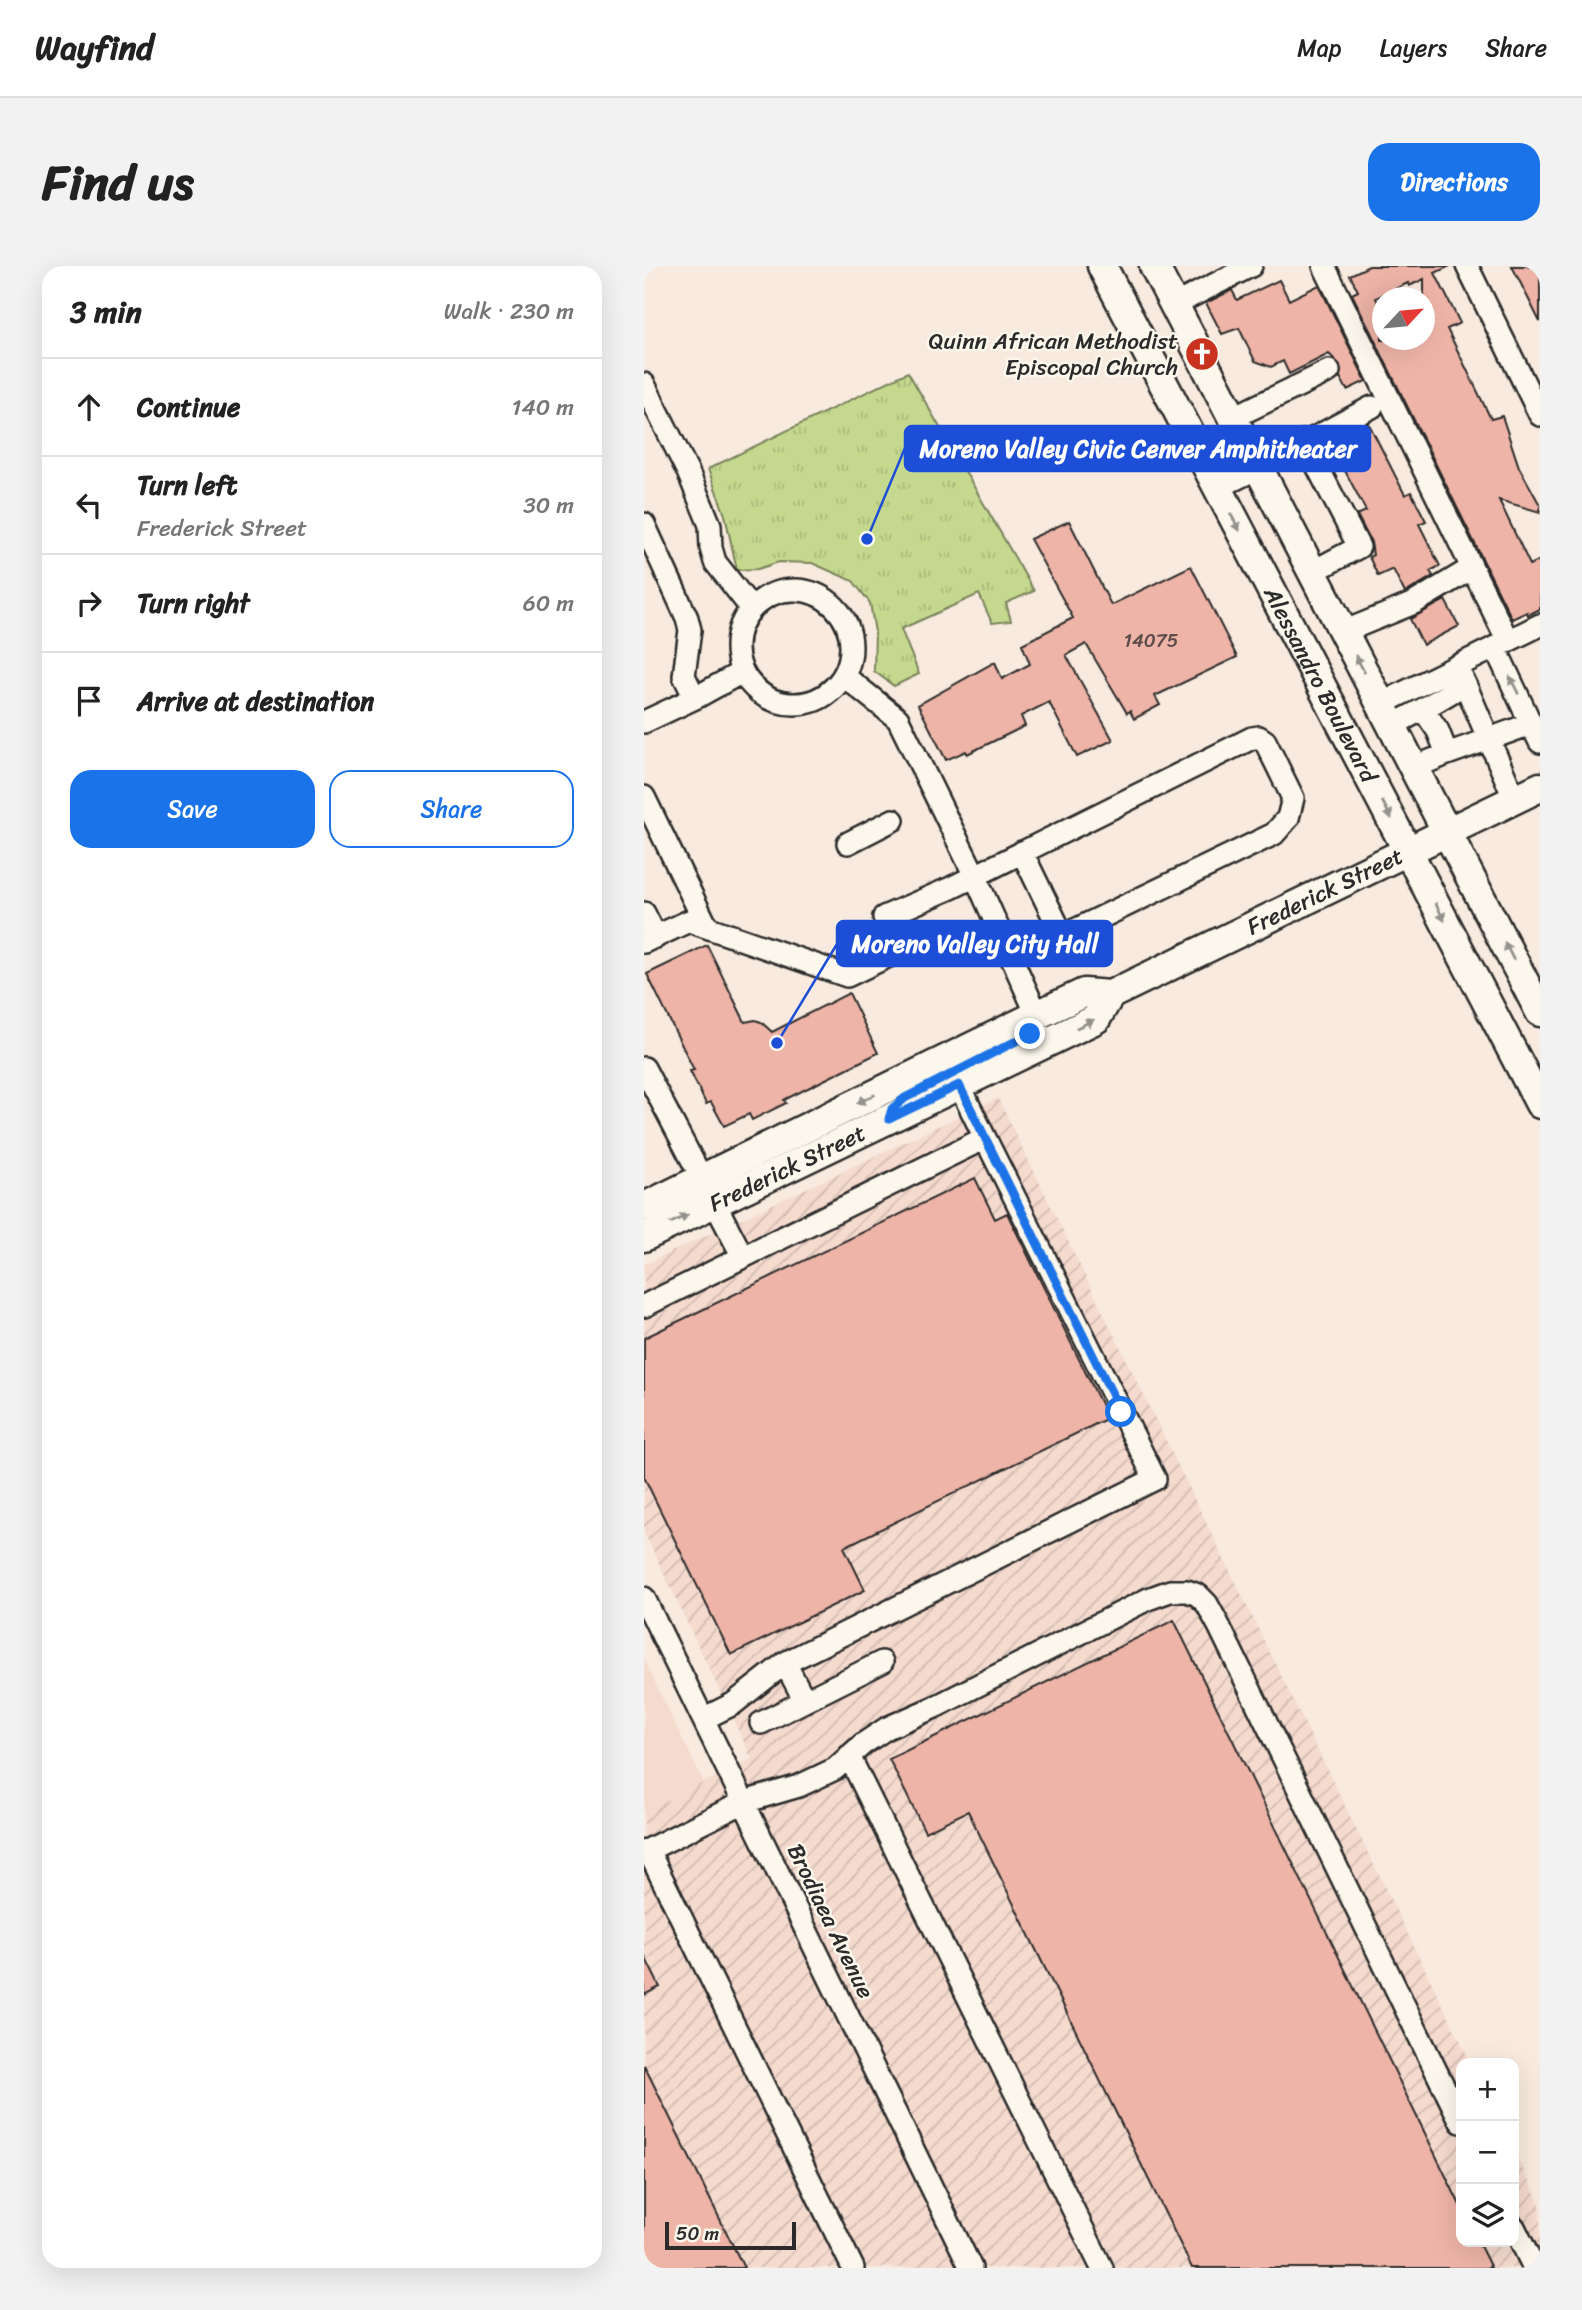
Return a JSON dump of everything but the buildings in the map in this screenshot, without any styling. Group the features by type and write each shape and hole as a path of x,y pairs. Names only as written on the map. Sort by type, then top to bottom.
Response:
{"main road":[{"name":"Alessandro Boulevard","path":"1102,266 1540,1104"},
{"name":"Alessandro Boulevard","path":"1153,266 1449,833 1533,982 1540,1012"},
{"name":"Frederick Street","path":"644,1237 709,1191 1037,1015 1084,993 1110,995 1540,788"},
{"name":"Frederick Street","path":"644,1208 709,1191 889,1119 1096,1019 1110,995"},
{"path":"889,1119 892,1109 905,1098 1030,1034 1037,1015"}],"street":[{"path":"1174,305 1251,266"},
{"path":"1324,266 1472,568 1536,733 1489,741 1415,767"},
{"path":"1467,266 1540,415"},
{"path":"1232,418 1329,371"},
{"path":"644,384 688,472 710,525 715,562 751,608"},
{"path":"1216,488 1259,469 1372,407"},
{"path":"1304,442 1359,547 1312,572"},
{"path":"644,524 687,618 689,637 684,676 695,698"},
{"path":"1343,632 1414,603 1472,568"},
{"path":"790,589 813,592 833,603 846,621 852,643 849,666 838,685 820,699 798,705 775,702 756,690 742,672 736,650 739,628 751,608 769,594 790,589"},
{"path":"1387,715 1423,709 1461,675 1502,644 1540,625"},
{"path":"644,722 742,672"},
{"path":"1387,715 1461,675"},
{"path":"1461,675 1515,800"},
{"path":"844,676 898,719 975,876 1037,1015"},
{"path":"1423,709 1447,754"},
{"path":"884,917 975,876 1022,852 1252,737 1265,741 1293,798 1288,818 1274,834 1073,932 1058,926 1022,852"},
{"path":"644,797 707,927"},
{"path":"848,842 893,820"},
{"path":"644,913 650,939 689,921 847,976 899,951"},
{"path":"644,1068 743,1257"},
{"path":"703,1719 733,1704 785,1663 1155,1479 959,1085"},
{"path":"644,1306 985,1138"},
{"path":"853,2268 646,1851 744,1802 799,1786 835,1769 887,1728 937,1706 1148,1599 1170,1591 1187,1591 1198,1595 1207,1604 1257,1700 1460,2121"},
{"name":"Brodiaea Avenue","path":"644,1598 971,2268"},
{"path":"761,1723 883,1662"},
{"path":"785,1663 805,1701"},
{"path":"849,1756 1102,2268"},
{"path":"1519,2237 1534,2268"}],"shaded area":[{"path":"998,1098 1469,2058 1456,2058 1456,2247 1519,2247 1519,2160 1540,2204 1540,2268 644,2268 644,1812 752,1759 644,1532 644,1265"},
{"path":"644,1660 704,1783 644,1812"}],"green space":[{"path":"908,372 1034,591 1006,603 1011,621 992,623 979,594 901,629 919,674 894,686 874,671 875,632 870,603 853,581 812,563 779,562 758,569 737,570 725,515 708,469"}],"place":[{"name":"Quinn African Methodist Episcopal Church","path":"1202,354"},
{"name":"Moreno Valley Civic Cenver Amphitheater","path":"867,539"},
{"name":"Moreno Valley City Hall","path":"777,1043"}],"route":[{"path":"1030,1034 905,1098 892,1109 889,1119 959,1085 1121,1412"}]}
